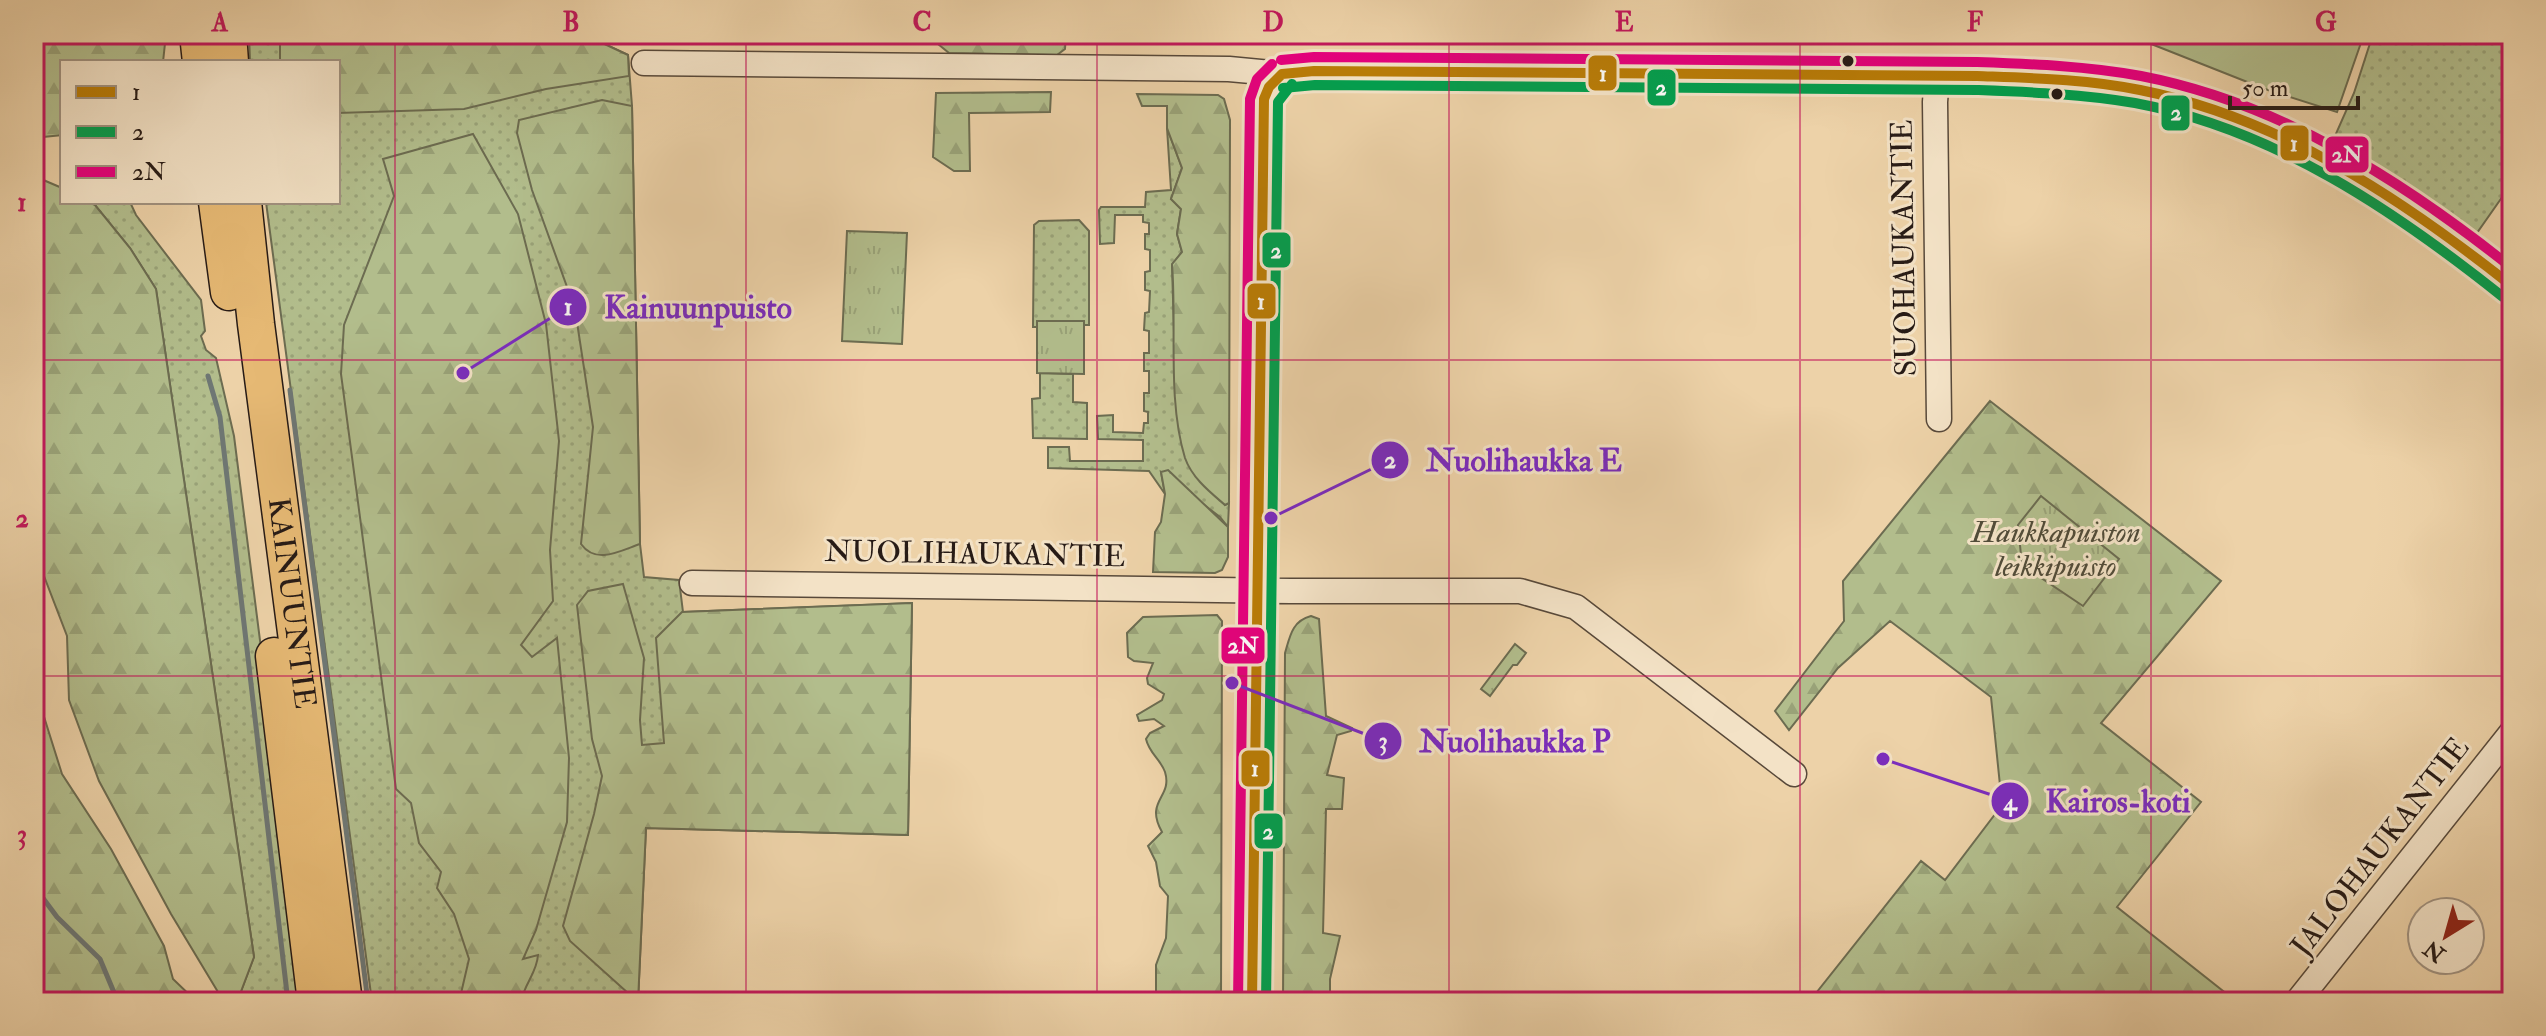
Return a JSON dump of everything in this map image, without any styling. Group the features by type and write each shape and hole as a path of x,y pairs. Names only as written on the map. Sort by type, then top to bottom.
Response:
{"highway":[{"path":"198,34 201,60"},
{"path":"228,34 230,60"},
{"name":"KAINUUNTIE","path":"217,204 316,1002"},
{"name":"KAINUUNTIE","path":"243,204 344,1002"}],"street":[{"path":"644,63 1229,69 1282,74 1314,71 2062,79 2142,90 2214,110 2303,146 2474,255 2512,286"},
{"path":"1252,1002 1264,99 1269,87 1282,74"},
{"name":"SUOHAUKANTIE","path":"1937,76 1939,419"},
{"name":"NUOLIHAUKANTIE","path":"692,583 1257,591 1520,591 1576,607 1794,774"},
{"name":"JALOHAUKANTIE","path":"2297,1002 2512,732"}],"green space":[{"path":"34,34 166,34 163,60 60,60 60,135 34,138"},
{"path":"249,34 565,34 596,40 628,55 632,106 640,544 644,577 679,580 683,612 912,603 908,835 646,828 638,1002 372,1002 266,204 340,204 340,60 250,60"},
{"path":"280,34 565,34 596,40 628,55 629,76 546,89 464,109 340,113 340,60 280,60"},
{"path":"937,34 1066,34 1065,49 1057,55 949,53 938,44"},
{"path":"2126,34 2364,34 2337,112 2265,89"},
{"path":"2373,34 2512,34 2512,183 2472,240 2393,179 2331,145 2354,93"},
{"path":"1051,92 1050,112 969,113 970,171 954,171 933,157 936,93"},
{"path":"1137,94 1218,95 1224,99 1230,120 1229,503 1225,505 1192,472 1179,435 1174,387 1172,264 1182,252 1177,234 1181,209 1171,199 1182,168 1167,128 1167,106 1142,106"},
{"path":"602,100 632,106 640,544 601,555 594,554 581,544 593,427 575,309 532,190 517,133 519,120"},
{"path":"1167,128 1182,168 1171,199 1181,209 1177,234 1182,252 1172,265 1176,400 1186,459 1225,505 1229,503 1228,527 1220,517 1161,472 1165,494 1149,471 1048,468 1048,447 1069,447 1070,461 1143,461 1143,440 1098,439 1097,416 1113,415 1113,432 1143,433 1144,423 1148,423 1144,393 1149,393 1149,371 1144,371 1144,353 1149,353 1149,331 1144,330 1150,291 1145,290 1145,272 1150,271 1150,250 1145,249 1149,223 1143,222 1143,215 1115,215 1114,243 1100,244 1099,210 1101,207 1145,207 1146,192 1171,190"},
{"path":"473,134 518,214 546,324 559,441 550,550 553,601 521,645 532,657 557,638 569,758 567,822 536,930 523,959 538,955 521,1002 459,1002 469,959 454,914 437,888 441,872 419,843 411,803 396,789 341,374 344,325 394,196 383,159"},
{"path":"34,176 60,187 60,204 95,205 130,248 156,289 254,957 237,1002 224,1002 171,914 99,781 69,700 67,636 34,550"},
{"path":"131,204 201,300 205,331 201,336 206,350 216,358 234,436 306,1002 237,1002 254,957 156,289 130,248 95,205"},
{"path":"1079,220 1089,231 1089,325 1084,325 1084,321 1038,321 1037,327 1033,327 1034,225 1039,221"},
{"path":"847,231 907,233 902,344 842,341"},
{"path":"1037,321 1084,321 1084,374 1037,373"},
{"path":"1040,373 1073,374 1073,402 1087,403 1087,439 1033,438 1032,399 1040,398"},
{"path":"1990,401 2221,581 2101,723 2201,802 2117,907 2237,1002 1809,1002 1921,861 1945,880 2002,805 1991,697 1890,621 1838,668 1789,730 1775,711 1844,621 1843,581"},
{"path":"1168,470 1228,527 1228,557 1222,570 1215,573 1153,572 1155,532 1161,522 1165,494 1161,472"},
{"name":"Haukkapuiston leikkipuisto","path":"2041,496 2119,559 2083,606 2022,565 2018,525"},
{"path":"623,584 644,658 640,720 642,745 664,743 656,638 682,612 912,603 908,835 646,828 638,1002 570,941 563,926 602,776 592,739 577,605 588,591"},
{"path":"1217,615 1222,621 1221,1002 1156,1002 1156,965 1166,938 1168,896 1160,886 1156,862 1148,846 1162,832 1156,813 1166,781 1165,772 1146,739 1150,733 1164,726 1154,719 1139,721 1137,715 1162,700 1164,694 1148,684 1153,663 1134,661 1128,657 1127,633 1143,617"},
{"path":"1311,616 1319,619 1326,716 1352,728 1337,735 1327,775 1344,778 1342,809 1326,809 1323,933 1340,936 1330,979 1330,1002 1283,1002 1285,653 1296,625"},
{"path":"1515,644 1526,653 1490,696 1481,689"},
{"path":"34,661 40,704 62,774 111,849 164,946 173,979 197,1002 34,1002"}],"waterway":[{"path":"208,376 220,417 288,1002"},
{"path":"290,390 368,1002"},
{"path":"34,886 57,917 100,959 118,1002"}],"transit line":[{"name":"2N","path":"1281,60 1314,57 1977,62 2080,68 2141,76 2193,88 2243,105 2338,150 2428,205 2512,268"},
{"name":"2N","path":"1238,1002 1250,99 1257,79 1272,64"},
{"name":"1","path":"1282,74 1314,71 1977,76 2120,86 2192,103 2290,141 2383,193 2512,286"},
{"name":"1","path":"1252,1002 1264,99 1269,87 1282,74"},
{"name":"2","path":"1266,1002 1278,102 1292,84"},
{"name":"2","path":"1283,88 1315,85 1977,90 2076,95 2135,103 2186,115 2236,132 2330,177 2419,234 2503,297"}],"place":[{"name":"Kainuunpuisto","path":"463,373"},
{"name":"Nuolihaukka E","path":"1271,518"},
{"name":"Nuolihaukka P","path":"1232,683"},
{"name":"Kairos-koti","path":"1883,759"}]}
